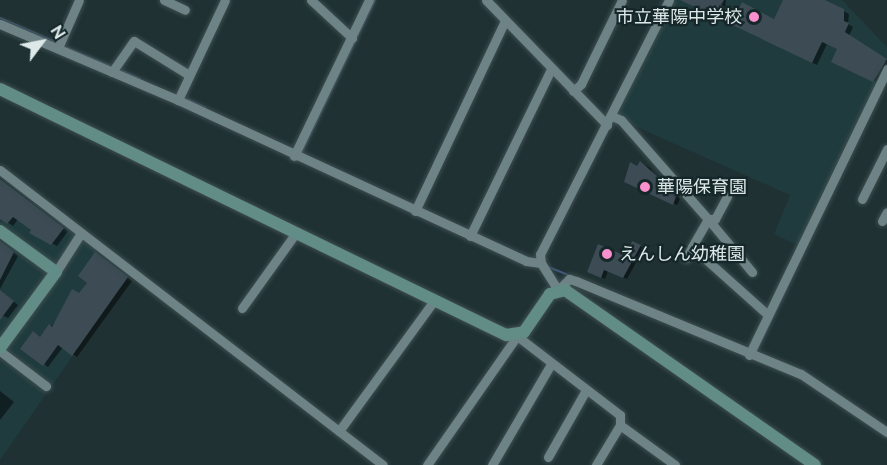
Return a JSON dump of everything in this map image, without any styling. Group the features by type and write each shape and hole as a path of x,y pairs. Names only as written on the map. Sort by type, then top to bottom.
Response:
{"street":[{"path":"58,48 79,0"},
{"path":"164,0 185,10"},
{"path":"178,100 225,0"},
{"path":"310,0 352,38"},
{"path":"294,156 369,0"},
{"path":"486,0 573,92 609,120 621,120 752,272"},
{"path":"573,92 581,84 622,0"},
{"path":"558,290 541,263 540,254 669,0"},
{"path":"415,211 505,21"},
{"path":"0,24 178,100 294,156 526,261 541,263"},
{"path":"112,72 134,42 189,75"},
{"path":"470,236 551,69"},
{"path":"749,355 887,69"},
{"path":"0,89 434,302 496,331 517,336 550,364 621,415 620,425 596,465"},
{"path":"861,199 887,149"},
{"path":"0,170 383,465"},
{"path":"708,219 715,219 727,196"},
{"path":"686,258 708,219"},
{"path":"0,231 56,272"},
{"path":"46,386 0,350 81,233"},
{"path":"242,308 295,234"},
{"path":"692,247 768,315"},
{"path":"427,465 517,336 530,325 550,294 558,290 569,279 816,382 887,432"},
{"path":"558,290 566,291 815,465"},
{"path":"339,431 434,302"},
{"path":"492,465 550,364"},
{"path":"548,457 586,390"},
{"path":"620,425 675,465"}],"shaded area":[{"path":"669,0 842,0 887,47 887,69 803,248 774,234 790,195 612,116"},
{"path":"0,173 132,271 0,460"}],"building":[{"path":"680,0 724,0 721,5 737,13 742,2 774,19 783,0 825,0 844,9 844,21 849,23 845,32 887,59 873,82 831,62 837,49 822,42 812,63"},
{"path":"640,161 677,194 673,205 624,182 630,162 637,166"},
{"path":"0,179 64,228 51,245 29,233 31,230 13,217 7,224 0,219"},
{"path":"0,241 14,252 0,280"},
{"path":"632,241 641,245 623,278 604,270 601,278 587,272 598,244 626,256"},
{"path":"95,252 128,277 72,356 58,345 43,366 20,349 33,331 40,337 49,324 52,327 72,289 79,293 87,283 78,276"},
{"path":"0,290 14,301 0,320"}],"waterway":[{"path":"301,154 375,0"},
{"path":"0,18 58,43"},
{"path":"63,46 113,67"},
{"path":"118,69 140,79"},
{"path":"187,99 206,108"},
{"path":"756,352 843,170"},
{"path":"546,266 568,275"}],"place":[{"name":"市立華陽中学校","path":"754,17"},
{"name":"華陽保育園","path":"645,187"},
{"name":"えんしん幼稚園","path":"607,254"}]}
